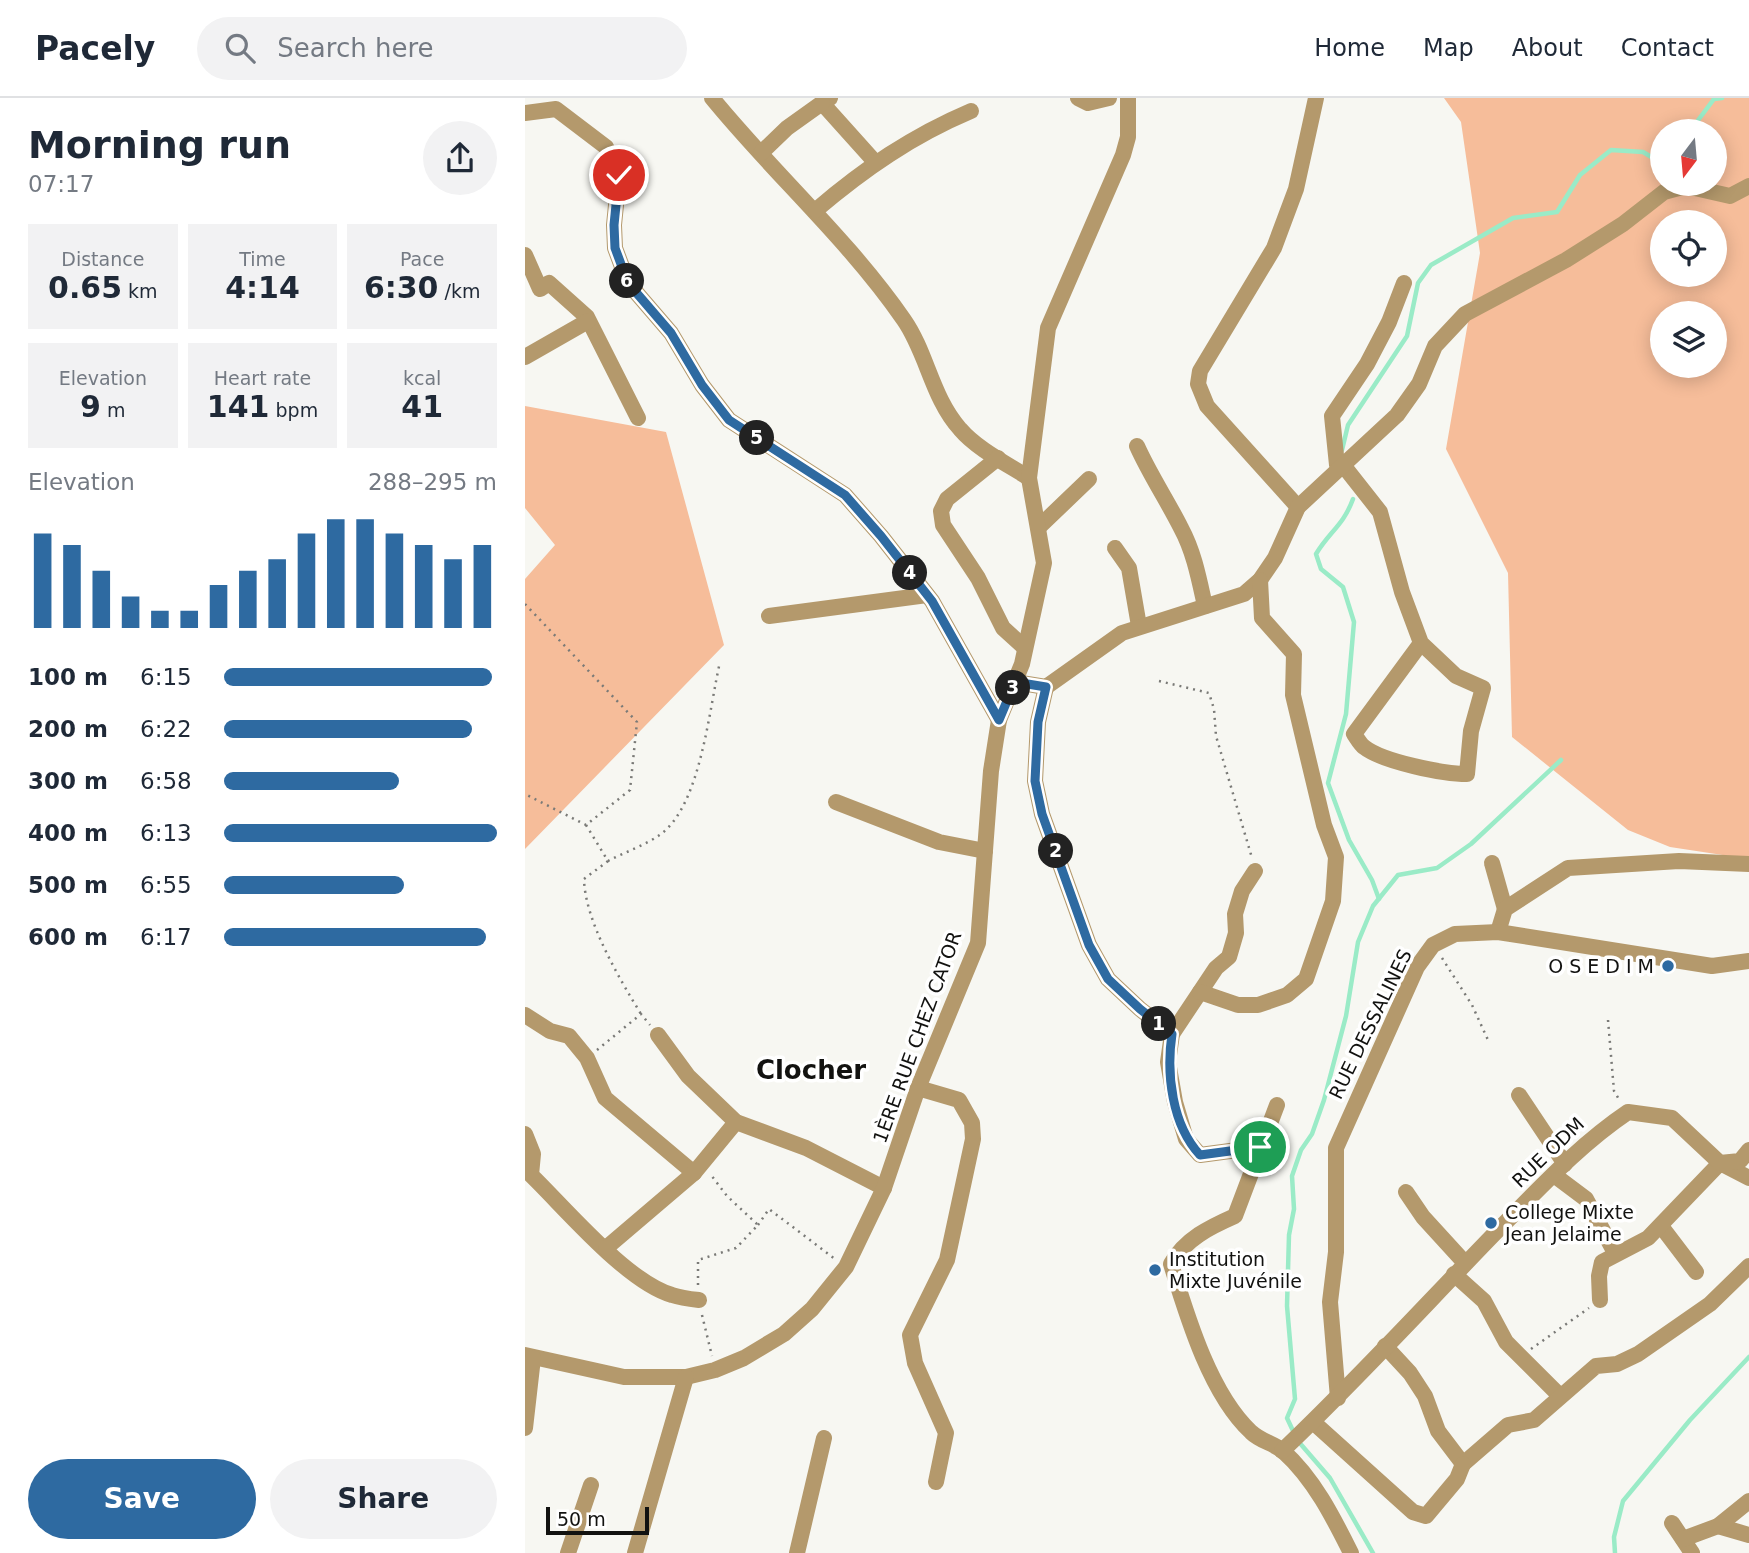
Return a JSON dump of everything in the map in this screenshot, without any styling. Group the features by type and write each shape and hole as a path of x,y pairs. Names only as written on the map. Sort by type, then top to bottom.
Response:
{"street":[{"path":"712,98 816,210 905,321 946,410 960,430 1029,478"},
{"path":"1078,98 1088,103 1109,98"},
{"name":"1ÈRE RUE CHEZ CATOR","path":"529,1357 624,1377 686,1377 715,1370 744,1358 784,1334 812,1309 846,1267 884,1188 918,1088 978,943 991,771 999,720 1015,682 1025,648 1044,563 1040,526 1029,478 1048,328 1123,155 1128,137 1128,98"},
{"path":"1298,508 1207,405 1198,384 1200,371 1274,248 1296,189 1316,98"},
{"path":"761,153 787,128 826,101 875,162"},
{"path":"525,113 557,109 606,146 619,175 614,225 615,248 628,283 671,333 709,394 729,420 845,495 927,594 999,720"},
{"path":"816,210 875,162 926,130 971,111"},
{"path":"1172,1034 1108,979 1089,945 1042,814 1035,781 1038,722 1046,687 1122,633 1244,594 1260,580 1275,558 1298,508 1397,415 1419,384 1435,346 1465,314 1566,260 1623,224 1664,192 1686,186 1730,196 1749,186"},
{"path":"525,255 540,289 549,283 589,321 638,418"},
{"path":"1343,465 1337,465 1332,416 1367,364 1389,322 1404,282"},
{"path":"525,357 589,321"},
{"path":"1137,446 1148,471 1181,527 1205,606"},
{"path":"997,458 947,499 941,511 943,525 978,578 1003,628 1025,648"},
{"path":"1343,465 1380,512 1402,592 1421,643 1456,676 1483,688 1471,731 1467,774 1450,774 1389,757 1365,748 1354,734 1421,643"},
{"path":"1040,526 1089,479"},
{"path":"1115,548 1129,568 1139,626"},
{"path":"1200,992 1238,1004 1258,1005 1287,995 1306,979 1333,901 1336,857 1324,825 1293,695 1293,654 1262,618 1260,580"},
{"path":"769,616 927,594"},
{"path":"1015,682 1046,687"},
{"path":"836,802 939,842 985,851"},
{"path":"1505,909 1568,868 1679,861 1749,864"},
{"path":"1492,863 1505,909 1498,932"},
{"path":"1255,871 1242,891 1235,914 1235,933 1229,957 1216,968 1172,1034 1168,1062 1185,1139 1200,1155 1260,1147"},
{"name":"RUE DESSALINES","path":"1338,1398 1330,1302 1336,1252 1336,1148 1417,967 1433,945 1455,934 1498,932 1712,965 1749,961"},
{"path":"525,1015 550,1031 569,1036 587,1059 605,1098 698,1167"},
{"path":"658,1035 688,1076 736,1122 806,1148 884,1188"},
{"path":"918,1088 959,1100 972,1124 973,1139 947,1260 910,1335 915,1363 946,1433 936,1482"},
{"path":"1519,1095 1546,1139 1559,1169 1586,1199 1615,1253"},
{"path":"1277,1105 1235,1216 1203,1231 1177,1253 1171,1264 1205,1358 1229,1405 1251,1433 1282,1451 1325,1501 1351,1553"},
{"path":"1628,1112 1650,1112 1672,1118 1720,1163 1749,1178"},
{"name":"RUE ODM","path":"1282,1451 1338,1398 1385,1346 1559,1169 1602,1130 1628,1112"},
{"path":"606,1248 698,1167 736,1122"},
{"path":"525,1134 533,1154 528,1178 636,1275 670,1295 699,1300"},
{"path":"1600,1300 1599,1276 1602,1262 1648,1238 1720,1163 1740,1161 1749,1150"},
{"path":"1406,1192 1484,1301 1506,1342 1560,1396"},
{"path":"1661,1226 1696,1272"},
{"path":"1313,1422 1413,1512 1426,1516 1457,1479 1463,1464 1508,1425 1534,1420 1596,1366 1617,1364 1638,1354 1710,1304 1749,1266"},
{"path":"1385,1346 1410,1373 1425,1396 1438,1431 1463,1464"},
{"path":"525,1428 529,1357"},
{"path":"635,1553 686,1377"},
{"path":"797,1553 824,1438"},
{"path":"568,1553 591,1485"},
{"path":"1683,1539 1718,1526 1749,1501"},
{"path":"1672,1523 1692,1553"},
{"path":"1718,1526 1749,1535"}],"path":[{"path":"525,604 637,722 630,790 586,825"},
{"path":"658,1035 622,984 584,899 584,879 608,861 660,834 676,820 693,782 720,662"},
{"path":"1159,681 1209,693 1214,709 1216,736 1255,871"},
{"path":"525,794 586,825 608,861"},
{"path":"1433,945 1472,1005 1488,1040"},
{"path":"587,1059 641,1014"},
{"path":"1608,1020 1614,1091 1628,1112"},
{"path":"698,1167 758,1225"},
{"path":"715,1370 699,1300 698,1260 736,1248 769,1209 846,1267"},
{"path":"1520,1357 1600,1300"}],"shaded area":[{"path":"1444,98 1749,98 1749,859 1670,847 1628,830 1512,737 1508,573 1446,449 1480,253 1461,122"},
{"path":"525,406 666,432 724,645 525,849 525,579 555,545 525,508"}],"waterway":[{"path":"1699,119 1714,99 1722,98"},
{"path":"1342,450 1348,425 1407,336 1418,283 1431,265 1513,218 1557,212 1580,175 1611,150 1643,152 1650,156"},
{"path":"1353,499 1341,522 1316,554 1321,569 1343,587 1354,622 1346,714 1328,783 1349,840 1372,880 1379,899"},
{"path":"1294,1433 1287,1418 1295,1399 1287,1306 1289,1235 1294,1209 1292,1176 1301,1150 1312,1134 1324,1100 1346,1016 1358,942 1373,906 1398,875 1437,868 1471,844 1561,760"},
{"path":"1615,1553 1614,1537 1623,1501 1690,1420 1749,1357"},
{"path":"1298,1441 1330,1478 1373,1553"}],"place":[{"name":"O S E D I M","path":"1668,966"},
{"name":"College Mixte Jean Jelaime","path":"1491,1223"},
{"name":"Institution Mixte Juvénile","path":"1155,1270"}],"district":[{"name":"Clocher","path":"811,1070"}],"route":[{"path":"619,175 614,225 615,248 628,283 671,333 702,385 729,420 845,495 932,601 999,720 1015,682 1046,687 1038,722 1035,781 1042,814 1089,945 1108,979 1172,1034 1168,1062 1185,1139 1200,1155 1260,1147"}]}
